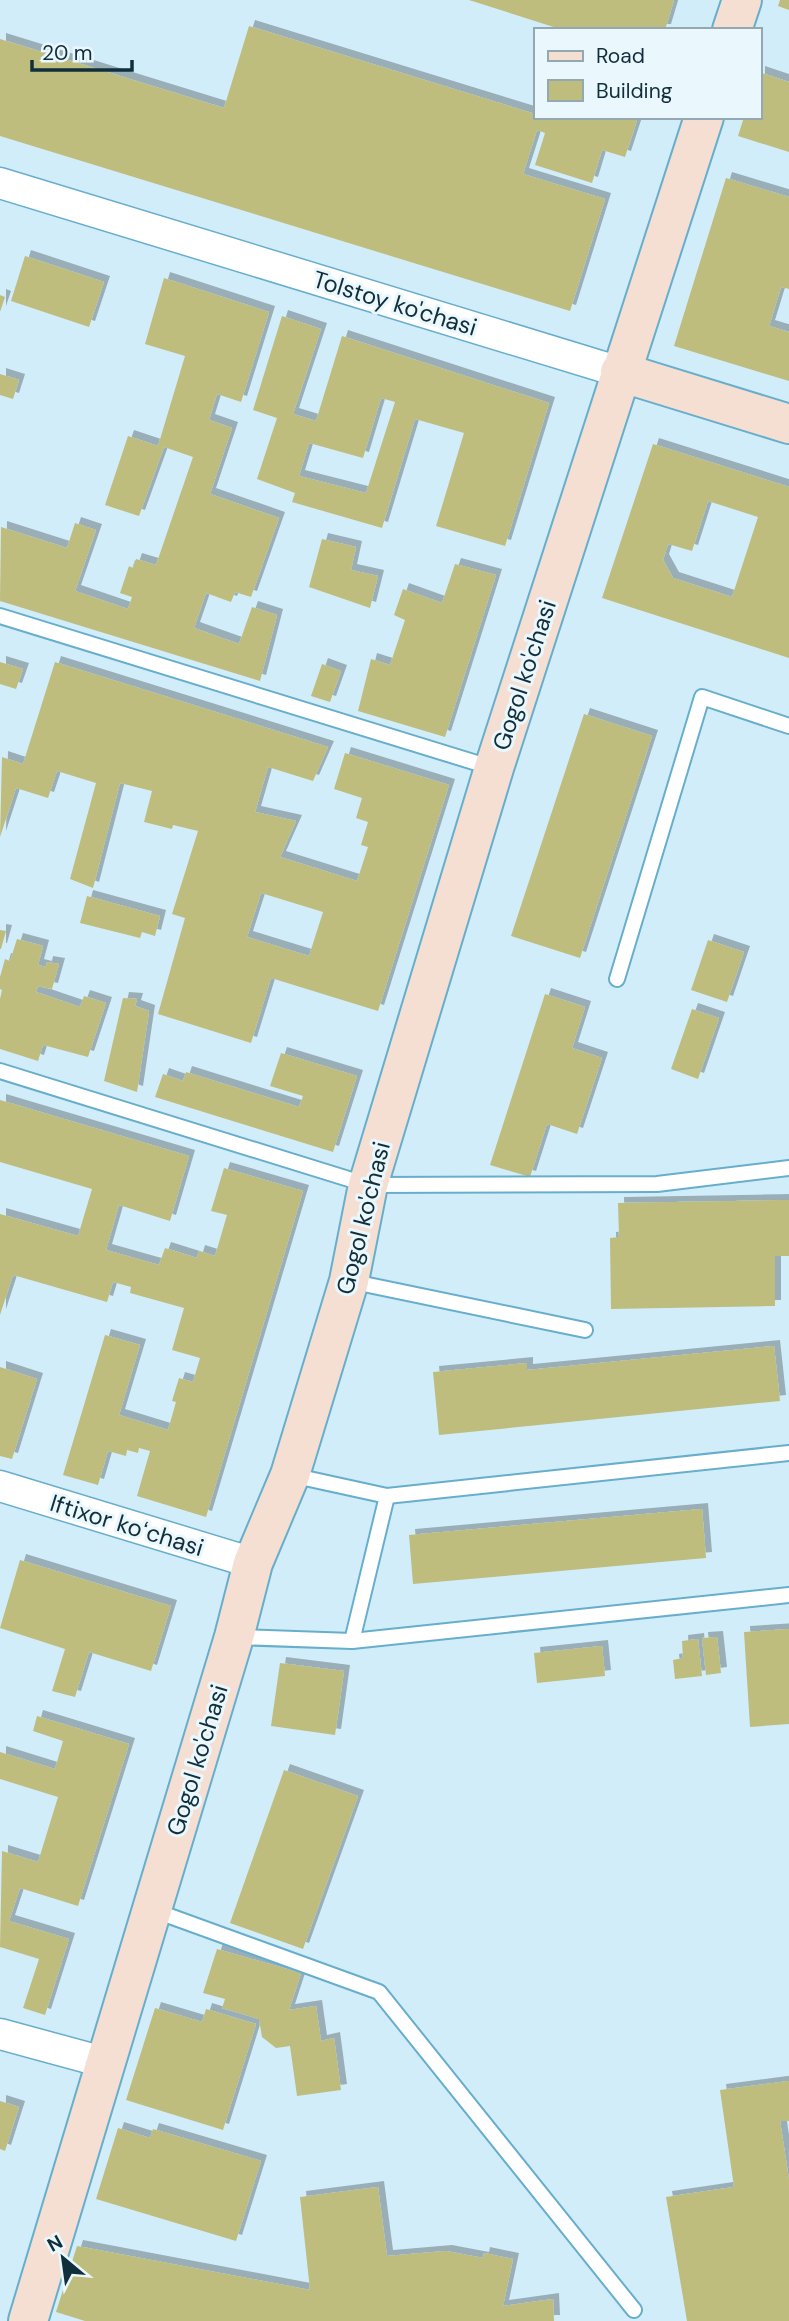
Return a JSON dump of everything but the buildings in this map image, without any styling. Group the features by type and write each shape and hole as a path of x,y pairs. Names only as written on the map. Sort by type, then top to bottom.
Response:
{"main road":[{"path":"733,28 742,0"},
{"name":"Gogol ko'chasi","path":"28,2321 234,1637 253,1563 290,1475 349,1281 368,1185 494,768 703,119"},
{"name":"Tolstoy ko'chasi","path":"620,372 789,424"}],"street":[{"name":"Tolstoy ko'chasi","path":"0,183 620,372"},
{"name":"Iftixor koʻchasi","path":"0,1486 253,1563"},
{"path":"0,2035 107,2063"}],"lane":[{"path":"0,616 494,768"},
{"path":"617,979 702,696 789,726"},
{"path":"0,1071 368,1185 657,1184 789,1168"},
{"path":"349,1281 585,1329"},
{"path":"290,1475 387,1496 789,1453"},
{"path":"352,1641 387,1496"},
{"path":"234,1637 352,1641 789,1595"},
{"path":"151,1909 379,1992 634,2310"}]}
